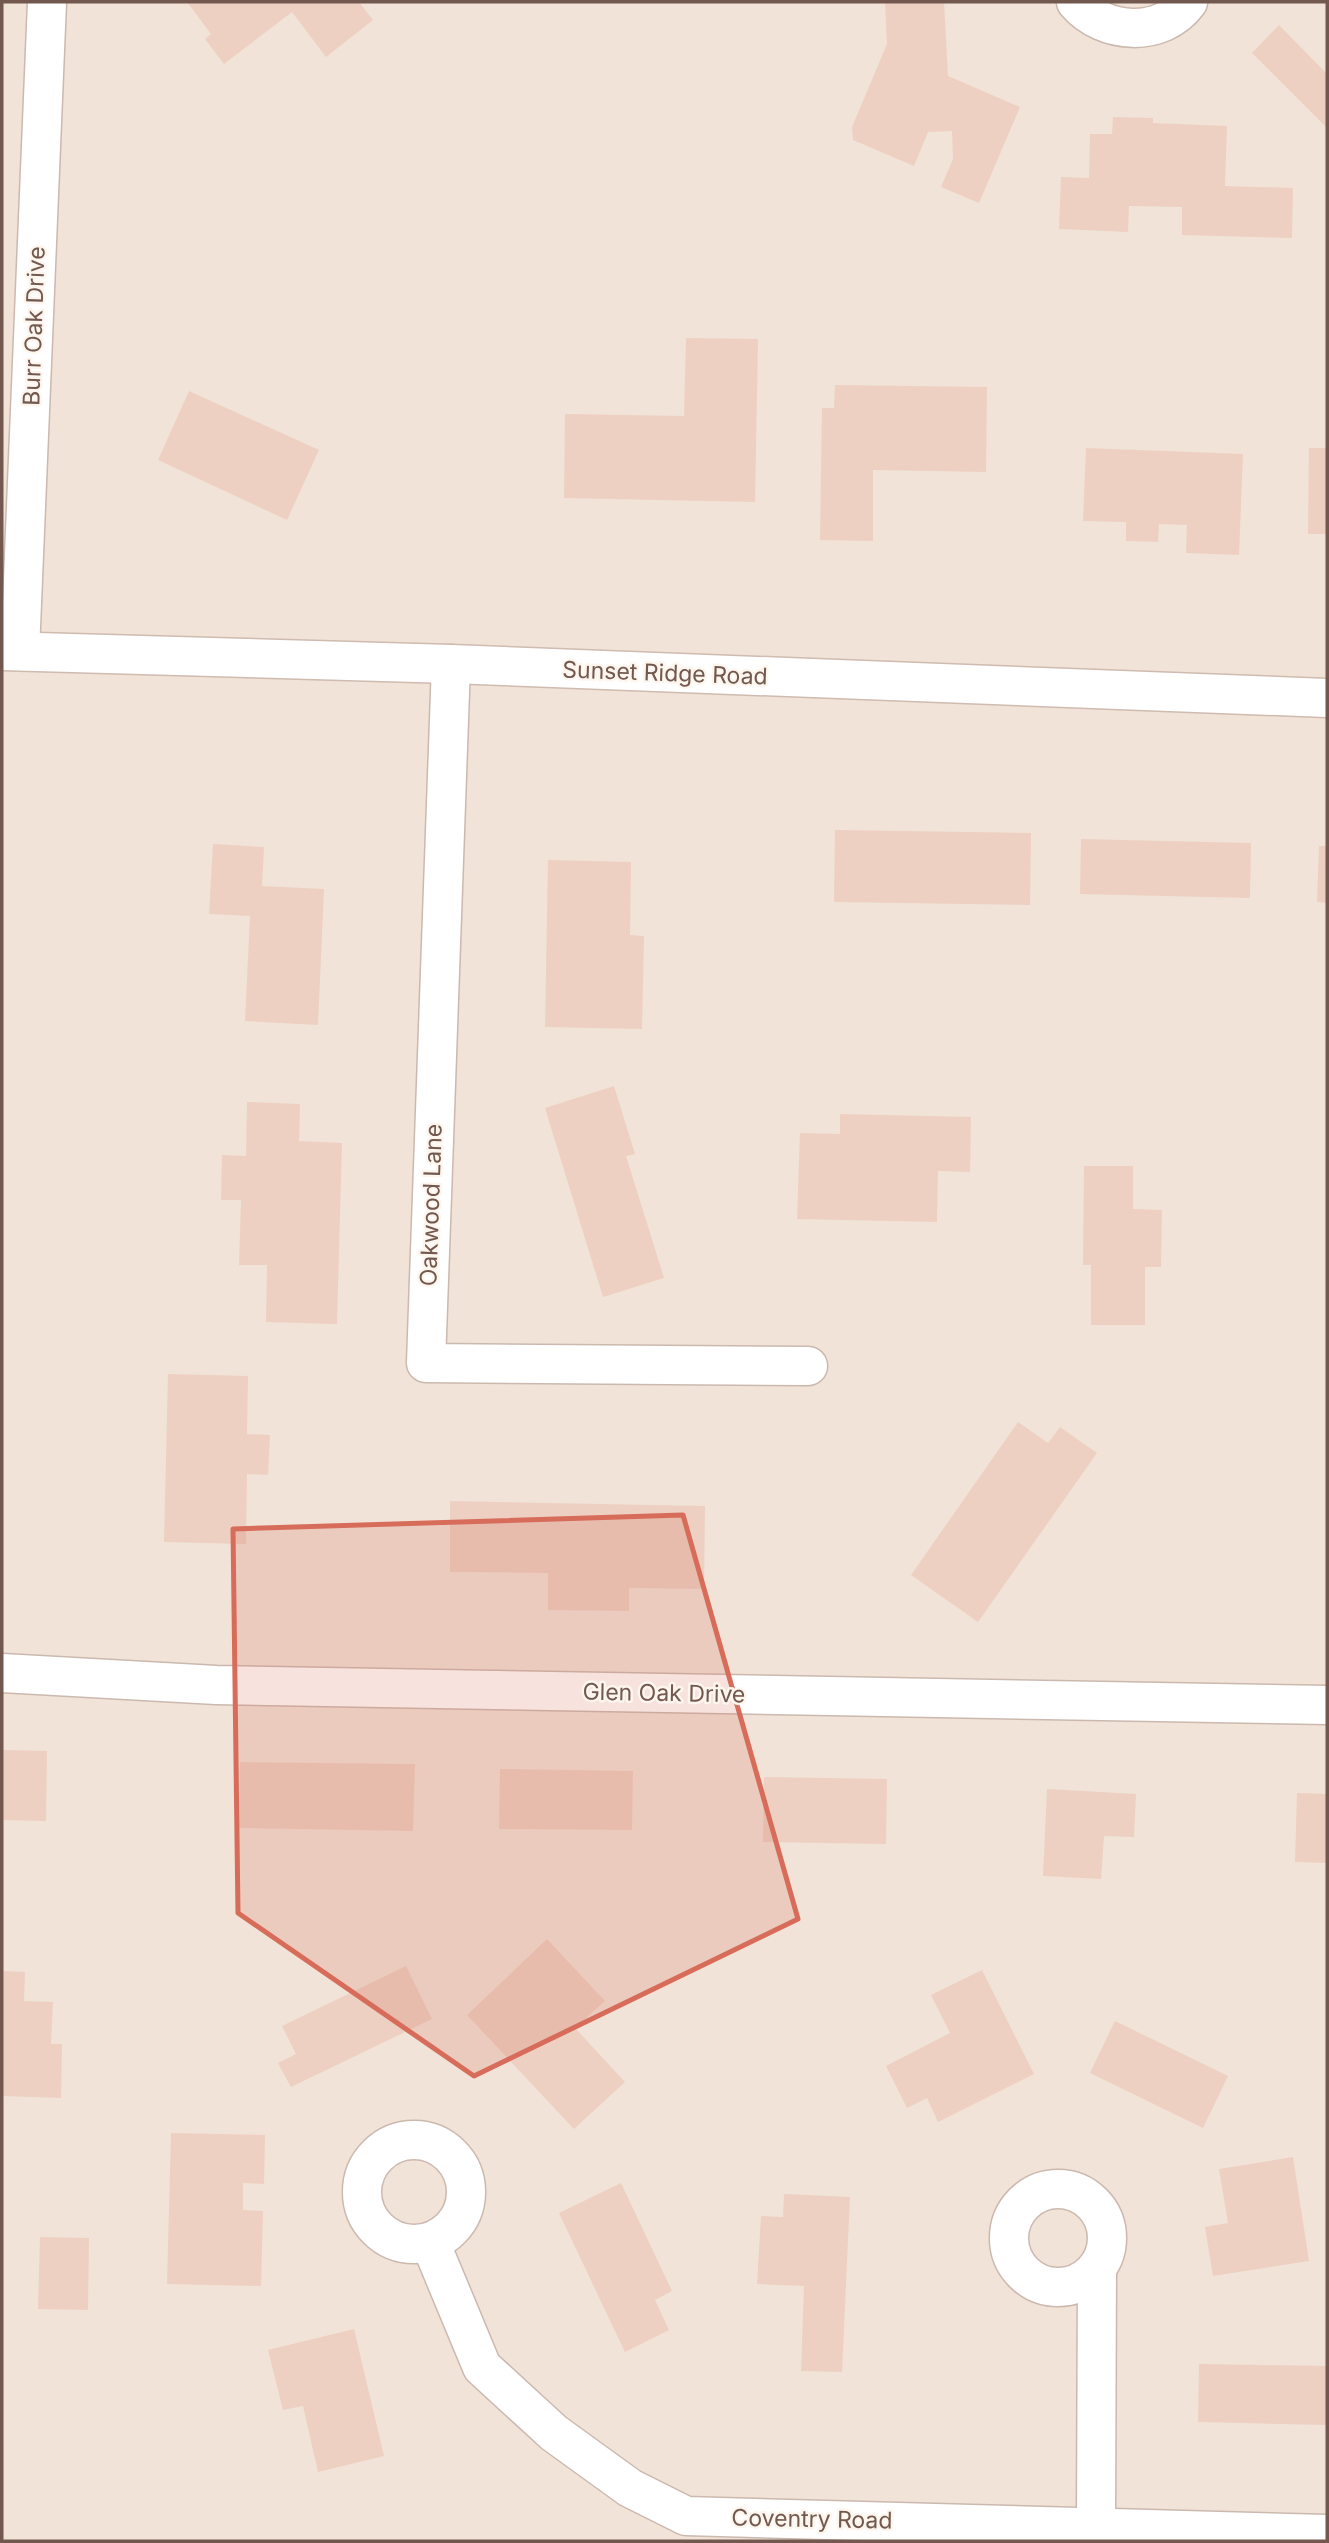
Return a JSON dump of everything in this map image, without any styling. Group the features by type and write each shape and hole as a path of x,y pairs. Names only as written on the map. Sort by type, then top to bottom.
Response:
{"street":[{"name":"Burr Oak Drive","path":"11,651 47,2"},
{"path":"1076,2 1094,18 1113,26 1138,28 1163,22 1188,2"},
{"name":"Sunset Ridge Road","path":"11,651 451,664 1327,698"},
{"name":"Oakwood Lane","path":"451,664 426,1363 808,1366"},
{"name":"Glen Oak Drive","path":"2,1673 216,1685 1327,1705"},
{"name":"Coventry Road","path":"430,2242 482,2367 554,2432 630,2487 686,2516 1096,2525 1327,2534"},
{"path":"1096,2525 1097,2268"}],"highlighted area":[{"path":"683,1515 798,1919 474,2076 238,1913 233,1529"}],"shaded area":[{"path":"2,2 1327,2 1327,2541 2,2541"}],"building":[{"path":"187,2 359,2 373,20 326,57 292,12 224,64 205,39 211,34"},
{"path":"885,2 944,2 948,76 1020,107 979,203 941,187 953,159 952,131 928,132 914,166 853,140 852,127 887,44"},
{"path":"1279,25 1327,74 1327,128 1252,53"},
{"path":"1113,117 1153,118 1153,123 1227,126 1225,186 1293,188 1292,238 1182,235 1182,207 1129,206 1128,232 1059,229 1061,177 1089,178 1090,134 1112,134"},
{"path":"686,338 758,339 755,502 564,498 565,414 684,416"},
{"path":"835,385 987,387 986,472 873,470 873,541 820,540 822,408 834,408"},
{"path":"189,391 319,450 287,520 158,460"},
{"path":"1086,448 1243,454 1239,555 1186,553 1187,525 1159,524 1158,542 1126,541 1126,522 1083,521"},
{"path":"1309,448 1327,448 1327,534 1308,534"},
{"path":"835,830 1031,833 1030,905 834,902"},
{"path":"1081,839 1251,843 1250,898 1080,894"},
{"path":"213,844 264,847 262,886 324,889 318,1025 245,1021 250,916 209,914"},
{"path":"1319,846 1327,846 1327,903 1317,902"},
{"path":"548,860 631,862 630,935 644,936 642,1029 545,1027"},
{"path":"614,1086 635,1154 626,1156 664,1278 603,1297 545,1108"},
{"path":"247,1102 300,1104 299,1141 342,1143 337,1324 266,1322 267,1265 239,1265 241,1200 221,1200 222,1155 246,1156"},
{"path":"840,1114 971,1117 970,1172 938,1171 937,1222 797,1219 800,1133 840,1134"},
{"path":"1084,1166 1133,1166 1133,1209 1162,1210 1161,1267 1145,1267 1145,1325 1091,1325 1091,1265 1083,1265"},
{"path":"168,1374 248,1376 247,1434 270,1435 268,1475 247,1474 246,1544 164,1542"},
{"path":"1018,1422 1048,1443 1060,1427 1097,1453 978,1622 911,1575"},
{"path":"450,1501 705,1506 704,1589 629,1588 629,1611 548,1610 548,1573 450,1572"},
{"path":"2,1750 47,1751 46,1821 2,1820"},
{"path":"240,1762 415,1764 413,1831 239,1828"},
{"path":"500,1769 633,1771 632,1830 499,1829"},
{"path":"764,1777 887,1779 886,1844 763,1842"},
{"path":"1047,1789 1136,1794 1134,1837 1104,1836 1101,1879 1043,1876"},
{"path":"1297,1793 1327,1794 1327,1863 1295,1862"},
{"path":"547,1939 605,2001 575,2028 625,2082 574,2129 467,2015"},
{"path":"406,1966 432,2019 291,2087 278,2063 296,2054 282,2026"},
{"path":"982,1970 1034,2074 938,2122 927,2098 907,2108 886,2066 950,2033 931,1995"},
{"path":"2,1971 25,1972 24,2001 53,2002 51,2044 62,2044 61,2098 2,2096"},
{"path":"1115,2021 1228,2076 1203,2128 1090,2073"},
{"path":"171,2133 265,2135 264,2184 243,2183 243,2210 263,2211 261,2286 167,2284"},
{"path":"1293,2157 1309,2261 1213,2276 1205,2227 1228,2223 1219,2169"},
{"path":"621,2183 672,2291 655,2300 669,2330 625,2352 559,2213"},
{"path":"784,2194 850,2197 842,2372 801,2371 804,2286 757,2284 761,2216 783,2217"},
{"path":"40,2237 89,2238 88,2310 38,2309"},
{"path":"354,2329 384,2456 318,2472 303,2406 283,2410 268,2350"},
{"path":"1199,2364 1327,2366 1327,2425 1198,2422"}]}
